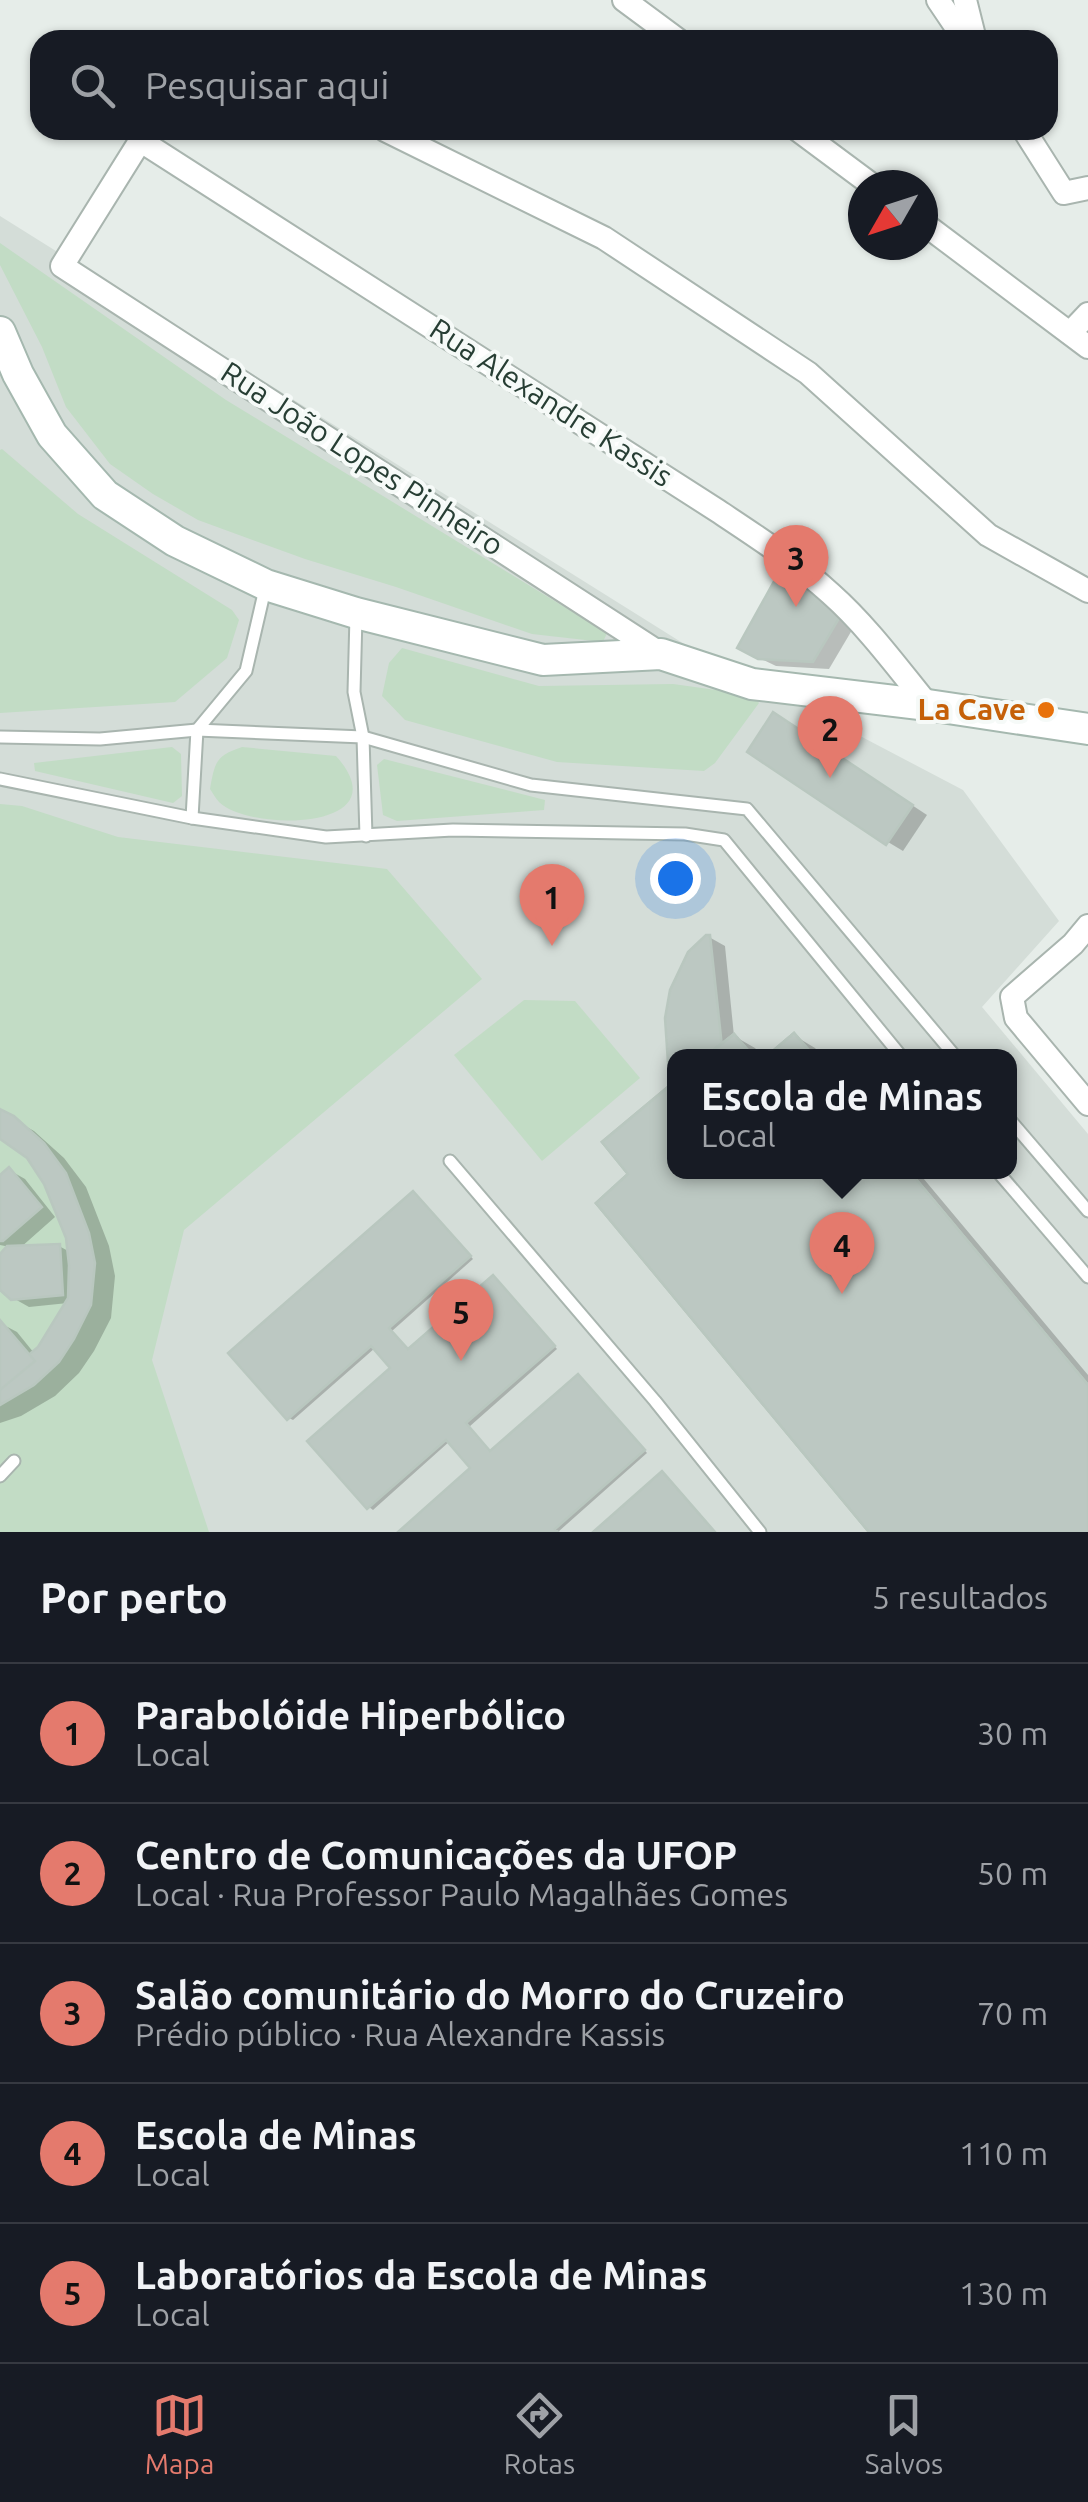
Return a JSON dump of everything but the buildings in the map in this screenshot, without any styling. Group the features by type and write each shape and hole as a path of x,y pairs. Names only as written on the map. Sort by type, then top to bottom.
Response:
{"street":[{"path":"624,0 664,30"},
{"path":"938,0 958,30"},
{"path":"965,0 972,30"},
{"name":"Rua João Lopes Pinheiro","path":"141,140 62,266 662,654"},
{"name":"Rua Alexandre Kassis","path":"152,140 786,557 832,595 870,634 928,705"},
{"path":"404,140 604,238 808,373 988,535 1088,591"},
{"path":"811,140 852,170"},
{"path":"1030,140 1064,193 1088,188"},
{"path":"938,234 1079,340 1088,314"},
{"path":"0,332 52,435 104,494 176,542 266,585 356,613 543,660 662,654 752,684 928,705 1088,730"},
{"path":"1088,926 1074,944 1012,997 1016,1018 1088,1104"}],"lane":[{"path":"192,818 198,730 246,671 266,585"},
{"path":"356,613 354,692 362,737 366,836"},
{"path":"0,736 100,739 198,730 362,737 532,784 747,809 949,1049"},
{"path":"0,779 192,818 326,838 453,830 685,834 724,840 895,1049"},
{"path":"1017,1128 1088,1211"},
{"path":"450,1161 655,1401 760,1532"},
{"path":"1004,1179 1088,1278"},
{"path":"0,1476 14,1462"}],"shaded area":[{"path":"0,216 681,642 963,790 1059,921 982,1007 1088,1134 1088,1532 0,1532"}],"green space":[{"path":"0,243 226,400 607,633 603,642 532,634 198,520 153,494 110,464 66,407 42,347 0,265"},
{"path":"2,449 78,514 232,610 239,620 227,658 175,702 0,713"},
{"path":"402,648 539,686 673,684 752,695 759,703 715,763 704,771 557,762 405,720 382,696 389,663"},
{"path":"172,747 181,754 182,796 173,803 35,771 34,763"},
{"path":"242,747 336,756 351,781 350,799 336,811 314,818 259,818 235,812 219,802 210,789 218,761"},
{"path":"384,759 545,800 544,810 397,821 383,815 377,765"},
{"path":"0,804 22,806 118,837 387,869 482,979 184,1230 152,1360 209,1532 0,1532"},
{"path":"524,1000 575,1001 640,1078 542,1161 454,1055"}],"place":[{"name":"Salão comunitário do Morro do Cruzeiro","path":"796,607"},
{"name":"La Cave","path":"1046,710"},
{"name":"Centro de Comunicações da UFOP","path":"830,778"},
{"name":"Parabolóide Hiperbólico","path":"552,946"},
{"name":"Escola de Minas","path":"842,1294"},
{"name":"Laboratórios da Escola de Minas","path":"461,1361"}]}
